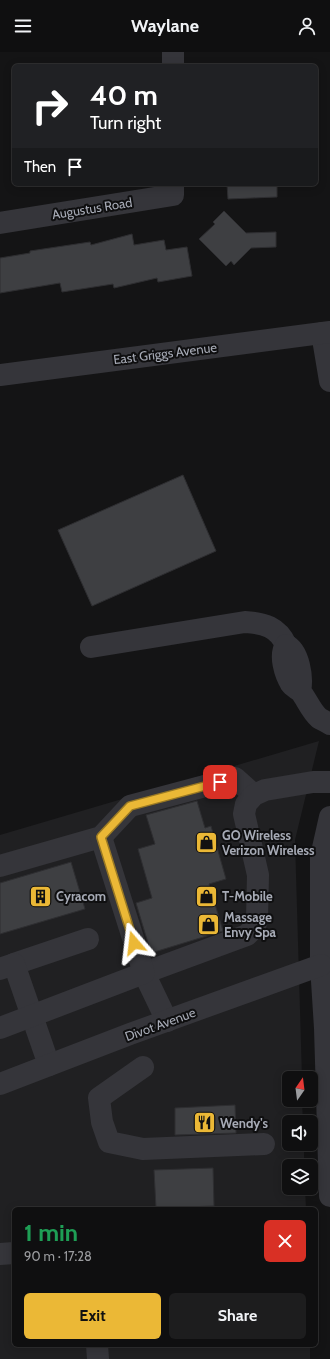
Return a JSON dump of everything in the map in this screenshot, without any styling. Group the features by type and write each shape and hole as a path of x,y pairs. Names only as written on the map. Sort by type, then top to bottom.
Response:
{"street":[{"path":"173,52 173,64"},
{"name":"Augustus Road","path":"0,222 173,194 173,186"},
{"path":"326,332 330,381"},
{"name":"East Griggs Avenue","path":"0,375 326,332"},
{"path":"92,647 245,622 259,623 270,627 282,636 286,645 294,652 301,675 302,683 300,691 319,718 330,724"},
{"path":"0,866 101,837 130,806 236,778 254,795"},
{"path":"0,1028 247,935 255,927 257,919 258,875 244,814 246,804 254,795 265,790 313,782 330,782"},
{"path":"330,817 321,857 321,965 325,1028 330,1196"},
{"path":"101,837 144,973 167,1021"},
{"path":"49,1065 31,1016 7,966 88,940"},
{"name":"Divot Avenue","path":"0,1084 321,965"},
{"path":"143,1067 99,1098 102,1122 109,1142 143,1149 264,1144"},
{"path":"0,1254 12,1253"},
{"path":"97,1347 98,1359"}],"shaded area":[{"path":"319,741 295,840 302,1071 282,1071 282,1107 302,1107 303,1115 282,1115 282,1151 304,1151 304,1159 282,1159 282,1195 305,1195 306,1207 12,1207 12,1347 310,1347 310,1359 0,1359 0,835"}],"building":[{"path":"227,186 277,186 277,197 228,199"},
{"path":"224,211 246,233 276,232 276,247 251,248 234,265 231,261 226,266 199,239 215,224 213,222"},
{"path":"132,234 134,245 164,240 166,250 187,247 192,276 158,282 157,278 114,288 113,284 62,292 60,283 0,293 0,258 30,253 30,251 90,242 91,245"},
{"path":"183,475 216,551 92,606 58,530"},
{"path":"197,801 205,828 211,826 226,879 209,884 223,931 151,953 136,903 152,898 138,849 155,844 146,815"},
{"name":"Cyracom","path":"71,862 85,909 0,934 0,883"},
{"name":"Wendy's","path":"235,1105 236,1133 175,1135 175,1108"},
{"path":"213,1168 214,1206 156,1207 154,1170"}],"place":[{"name":"GO Wireless Verizon Wireless","path":"207,842"},
{"name":"Cyracom","path":"41,896"},
{"name":"T-Mobile","path":"206,896"},
{"name":"Massage Envy Spa","path":"208,924"},
{"name":"Wendy's","path":"205,1123"}],"route":[{"path":"134,943 101,837 130,806 220,782"}]}
